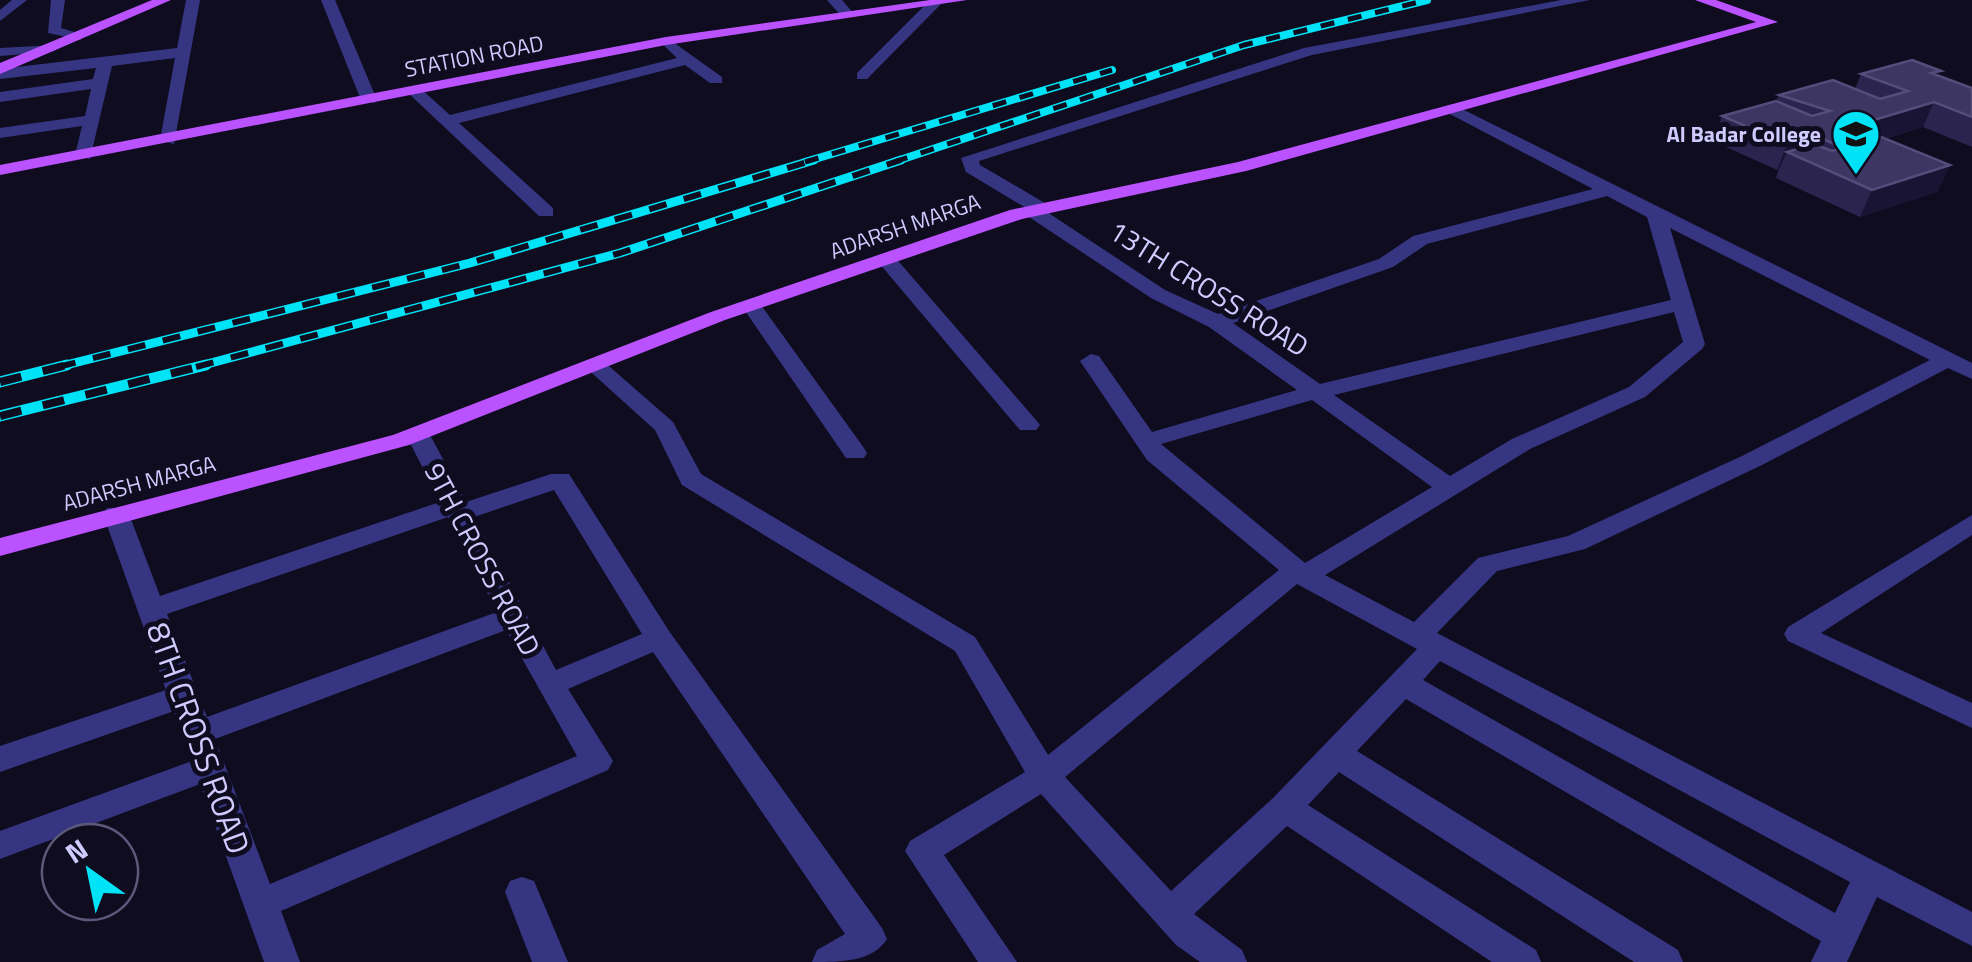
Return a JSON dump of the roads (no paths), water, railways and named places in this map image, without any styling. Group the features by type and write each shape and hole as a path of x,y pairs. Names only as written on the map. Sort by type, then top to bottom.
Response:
{"main road":[{"path":"0,72 164,0"},
{"name":"STATION ROAD","path":"0,170 666,41 960,0"},
{"name":"ADARSH MARGA","path":"0,546 416,434 751,305 1038,210 1240,167 1771,22 1702,0"}],"street":[{"path":"2,15 20,0"},
{"path":"58,0 52,30 76,37"},
{"path":"168,140 193,0"},
{"path":"328,0 368,100"},
{"path":"834,0 848,15"},
{"name":"13TH CROSS ROAD","path":"1449,488 1218,322 1158,294 972,168 970,158 1309,52 1583,0"},
{"path":"862,76 936,2"},
{"path":"666,41 716,80"},
{"path":"0,52 50,48"},
{"path":"0,72 184,52"},
{"path":"448,121 688,60"},
{"path":"84,155 105,62"},
{"path":"0,97 100,83"},
{"path":"414,91 546,212"},
{"path":"1452,109 1972,372"},
{"path":"0,134 92,120"},
{"path":"1218,322 1386,263 1420,240 1608,190"},
{"path":"1000,962 922,851 1044,776 1300,573 1521,444 1636,392 1694,344 1656,214"},
{"path":"886,259 1028,425"},
{"path":"1144,442 1315,392 1682,304"},
{"path":"751,305 855,453"},
{"path":"1170,914 1285,808 1403,683 1427,641 1488,564 1576,542 1753,460 1947,360"},
{"path":"1091,361 1144,442 1300,573 1972,930"},
{"path":"594,365 665,427 690,480 965,644 1044,776 1189,934 1229,962"},
{"name":"9TH CROSS ROAD","path":"260,904 598,760 549,685 416,434"},
{"path":"151,609 456,509 560,480 659,638 869,939 830,962"},
{"name":"8TH CROSS ROAD","path":"116,514 282,962"},
{"path":"1972,522 1798,634 1972,716"},
{"path":"197,733 513,616"},
{"path":"549,685 659,638"},
{"path":"1403,683 1835,948 1871,874"},
{"path":"0,759 184,696"},
{"path":"1336,754 1665,962"},
{"path":"0,845 210,766"},
{"path":"1285,808 1523,962"},
{"path":"522,892 550,962"}],"railway":[{"path":"894,162 1244,45 1427,0"},
{"path":"805,162 1112,70"},
{"path":"58,367 470,263 814,160"},
{"path":"196,367 620,253 901,160"},
{"path":"0,382 67,365"},
{"path":"0,416 206,365"}],"place":[{"name":"Al Badar College","path":"1856,176"}]}
